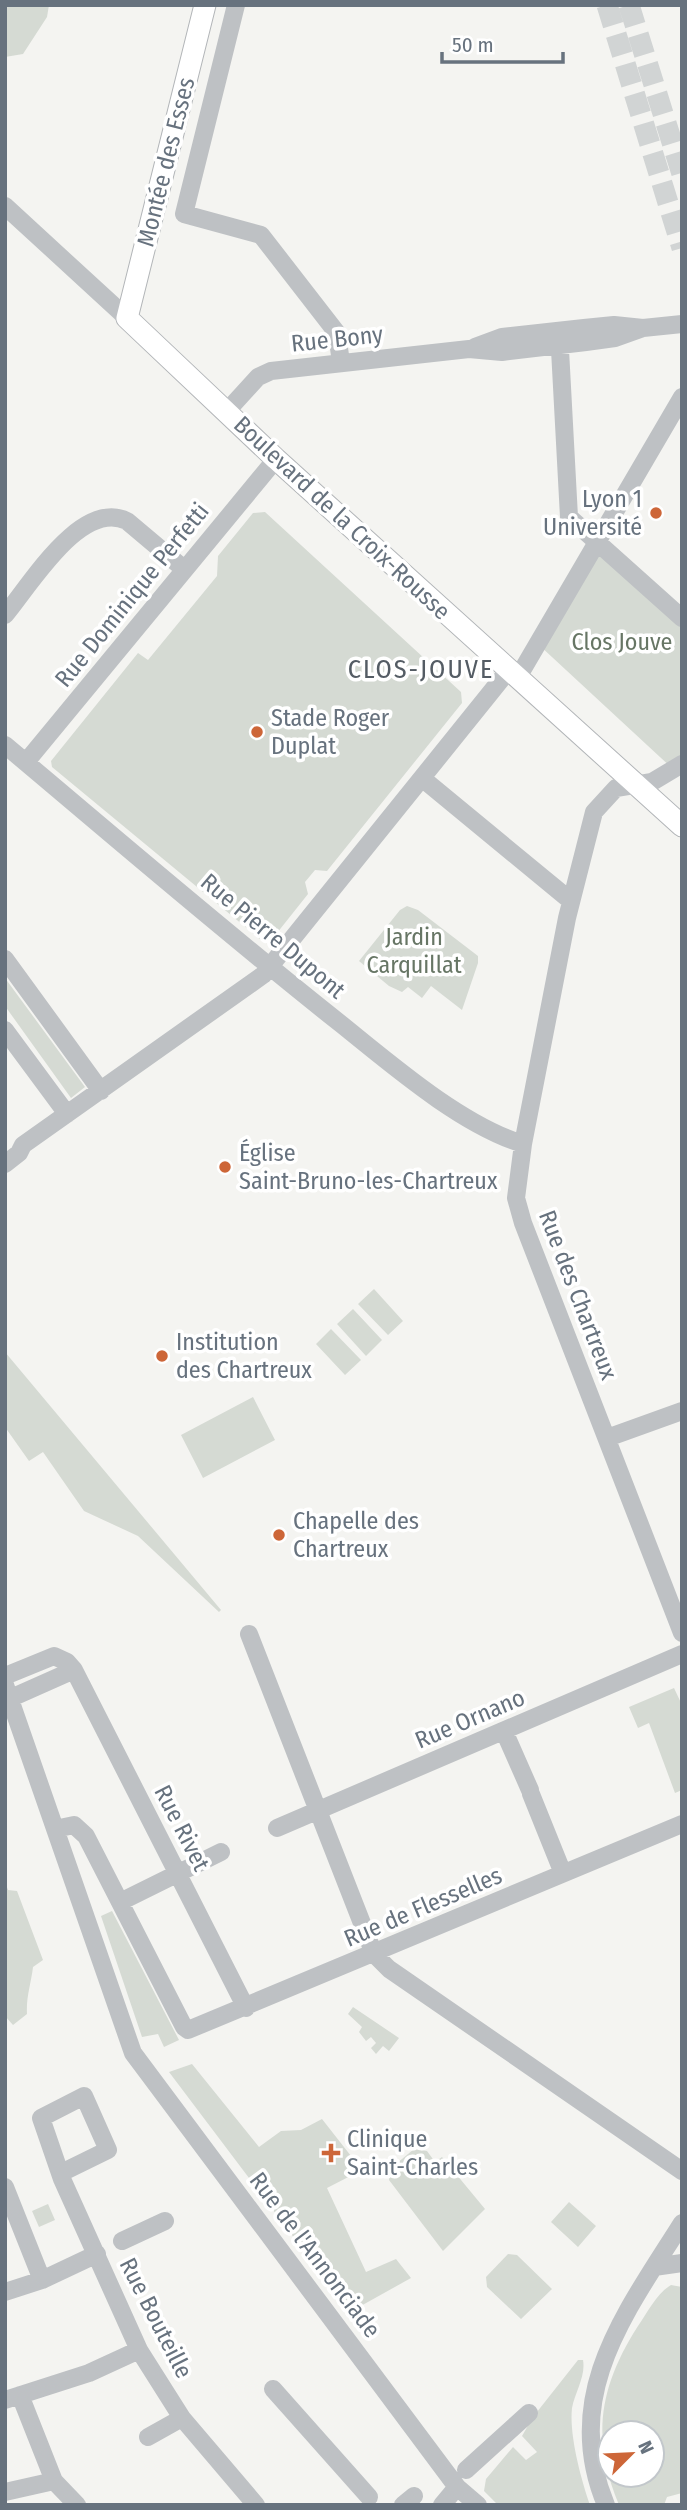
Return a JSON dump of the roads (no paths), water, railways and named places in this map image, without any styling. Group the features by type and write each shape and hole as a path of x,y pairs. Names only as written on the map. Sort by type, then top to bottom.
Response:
{"main road":[{"name":"Montée des Esses","path":"127,317 205,5"},
{"name":"Boulevard de la Croix-Rousse","path":"127,317 276,459 682,826"}],"street":[{"path":"236,5 184,214 261,235 337,333 341,363"},
{"name":"Boulevard de la Croix-Rousse","path":"5,206 127,317"},
{"name":"Rue Bony","path":"227,411 264,373 469,349 502,352 559,338 615,338 642,328 682,324"},
{"path":"559,338 569,517 682,618"},
{"path":"5,1164 19,1153 23,1145 200,1017 216,1010 270,967 423,779 512,675 597,541 682,397"},
{"name":"Rue Dominique Perfetti","path":"26,762 276,459"},
{"path":"5,615 75,531 96,519 119,517 127,521 184,569"},
{"name":"Rue Pierre Dupont","path":"5,745 366,1044 493,1134 523,1143"},
{"name":"Rue des Chartreux","path":"680,769 638,786 616,788 593,812 571,901 523,1143 516,1198 518,1210 682,1633"},
{"path":"423,779 571,901"},
{"path":"5,959 101,1091"},
{"path":"5,1030 67,1114"},
{"path":"607,1438 682,1411"},
{"path":"248,1634 374,1954 388,1967 682,2171"},
{"name":"Rue Ornano","path":"277,1828 682,1654"},
{"path":"5,1676 54,1656 67,1662 74,1671 8,1691"},
{"name":"Rue Rivet","path":"74,1671 246,2008"},
{"name":"Rue de l'Annonciade","path":"8,1691 133,2053 457,2487 478,2505"},
{"path":"504,1731 562,1871"},
{"name":"Rue de Flesselles","path":"120,1902 184,2027 194,2029 682,1824"},
{"path":"55,1829 68,1825 81,1829 120,1902 220,1852"},
{"name":"Rue Bouteille","path":"61,2173 108,2151 86,2098 82,2097 41,2119 61,2173 139,2350 183,2418 256,2505"},
{"path":"5,2187 42,2280"},
{"path":"122,2241 165,2221"},
{"path":"607,2505 597,2484 588,2436 596,2379 626,2312 682,2223"},
{"path":"5,2292 42,2280 97,2254"},
{"path":"654,2267 682,2263"},
{"path":"654,2267 682,2273"},
{"path":"77,2505 54,2481 13,2397 89,2373 139,2350"},
{"path":"272,2389 369,2497"},
{"path":"466,2470 528,2413"},
{"path":"148,2437 183,2418"},
{"path":"5,2492 54,2481"},
{"path":"442,2505 457,2487"}],"tunnel":[{"path":"607,5 682,248"},
{"path":"629,5 682,174"}],"place":[{"name":"Lyon 1 Université","path":"656,513"},
{"name":"Stade Roger Duplat","path":"257,732"},
{"name":"Église Saint-Bruno-les-Chartreux","path":"225,1167"},
{"name":"Institution des Chartreux","path":"162,1356"},
{"name":"Chapelle des Chartreux","path":"279,1535"},
{"name":"Clinique Saint-Charles","path":"331,2153"}],"district":[{"name":"CLOS-JOUVE","path":"421,669"}],"park label":[{"name":"Clos Jouve","path":"622,642"},
{"name":"Jardin Carquillat","path":"414,951"}]}
